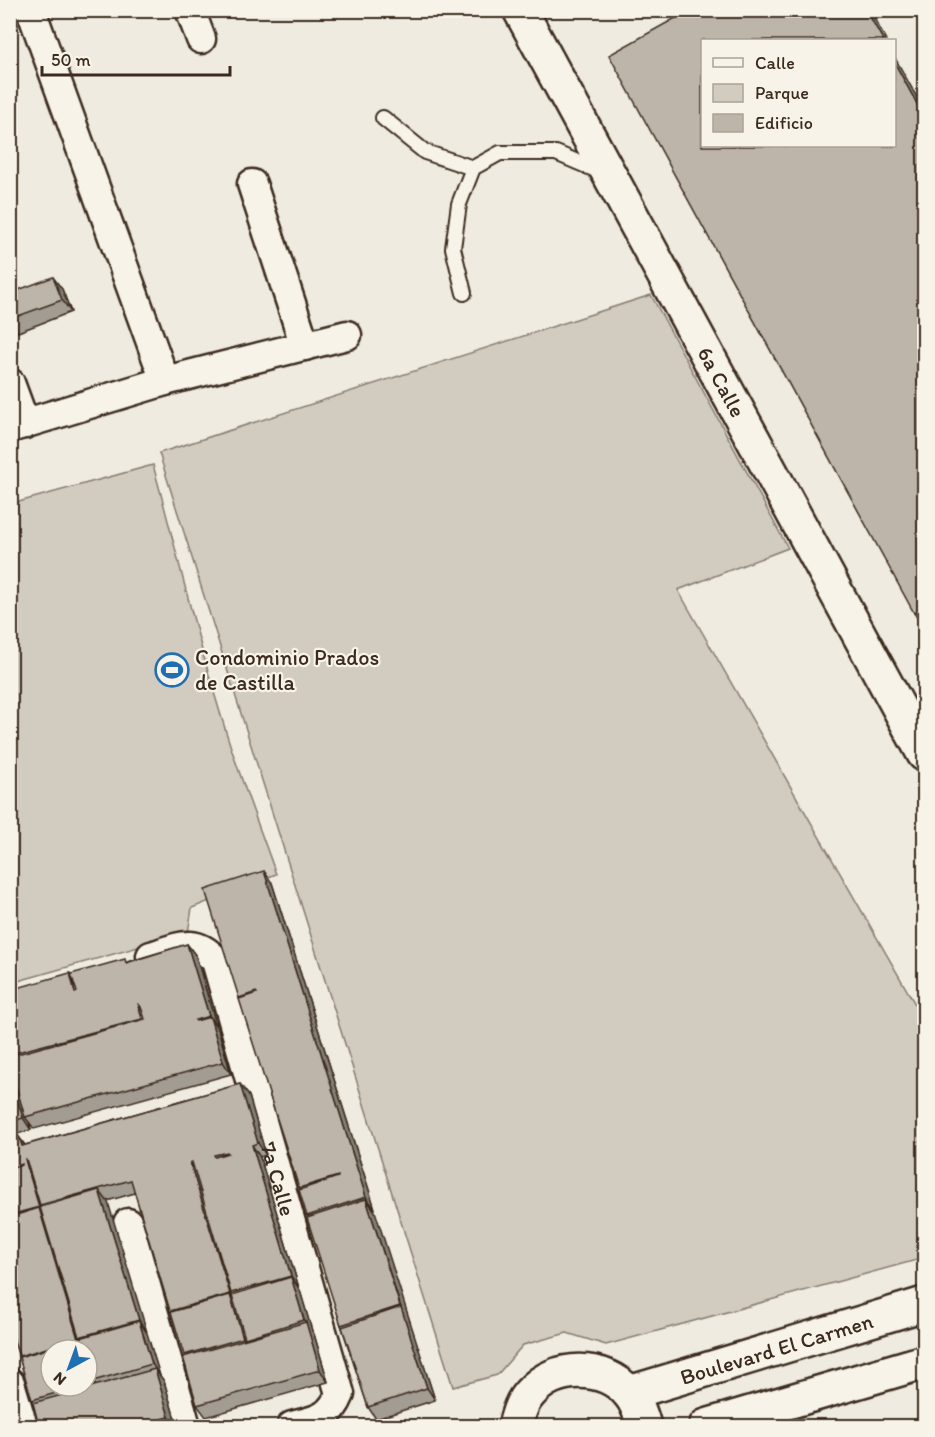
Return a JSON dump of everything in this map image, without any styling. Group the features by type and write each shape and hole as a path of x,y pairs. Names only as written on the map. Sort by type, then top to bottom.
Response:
{"main road":[{"name":"6a Calle","path":"520,10 924,754"},
{"name":"Boulevard El Carmen","path":"629,1393 924,1304"},
{"path":"706,1426 924,1362"},
{"path":"513,1426 518,1412 530,1393 548,1378 569,1371 592,1372 613,1380 629,1393 640,1410 644,1426"}],"street":[{"path":"31,10 165,381"},
{"path":"190,10 201,39"},
{"path":"252,184 305,346"},
{"path":"10,383 18,426 165,381 347,335"},
{"name":"7a Calle","path":"122,964 189,945 204,950 216,961 242,1093 340,1394 337,1403 330,1411 316,1420 292,1426"},
{"path":"128,1223 186,1426"},
{"path":"10,1383 23,1426"}],"lane":[{"path":"383,118 425,152 473,168"},
{"path":"464,293 453,248 459,204 473,168 500,153 556,153 610,176"}],"green space":[{"path":"651,295 788,548 678,590 924,1020 924,1258 606,1345 567,1333 523,1345 497,1375 453,1387 159,453"},
{"name":"Condominio Prados de Castilla","path":"153,465 213,690 235,760 276,874 192,908 188,933 11,983 11,504"}],"building":[{"path":"690,10 866,10 882,39 701,39 701,147 896,147 896,66 924,117 924,607 914,613 609,55"},
{"path":"53,277 62,300 10,319 10,293"},
{"path":"264,871 366,1197 307,1216 299,1190 338,1176 299,1188 239,999 257,993 239,998 205,890"},
{"path":"187,944 209,1016 195,1020 210,1017 223,1062 25,1117 10,1065 10,1056 145,1019 138,1003 142,1019 10,1054 10,990 70,973 75,993 77,992 71,974 125,959 126,963"},
{"path":"10,1077 23,1118 10,1122"},
{"path":"240,1084 258,1143 252,1145 291,1276 231,1293 192,1162 190,1163 230,1294 170,1311 131,1180 40,1205 25,1159 39,1207 10,1215 10,1169 22,1164 10,1168 10,1139 19,1137 22,1146","holes":["227,1152 215,1157 214,1155"]},
{"path":"99,1190 139,1320 79,1337 40,1207"},
{"path":"366,1199 400,1306 341,1325 307,1218"},
{"path":"39,1208 78,1338 39,1338 39,1350 19,1356 10,1328 10,1217"},
{"path":"291,1277 304,1320 245,1338 232,1295"},
{"path":"230,1295 243,1338 184,1355 171,1312"},
{"path":"401,1307 427,1388 368,1407 342,1327"},
{"path":"139,1321 152,1364 99,1379 99,1338 80,1338"},
{"path":"306,1322 320,1370 197,1405 183,1357"},
{"path":"39,1351 39,1398 32,1400 19,1357"},
{"path":"155,1369 169,1417 135,1426 39,1426 33,1403 51,1398 99,1398 99,1385"}],"place":[{"name":"Condominio Prados de Castilla","path":"172,670"}]}
